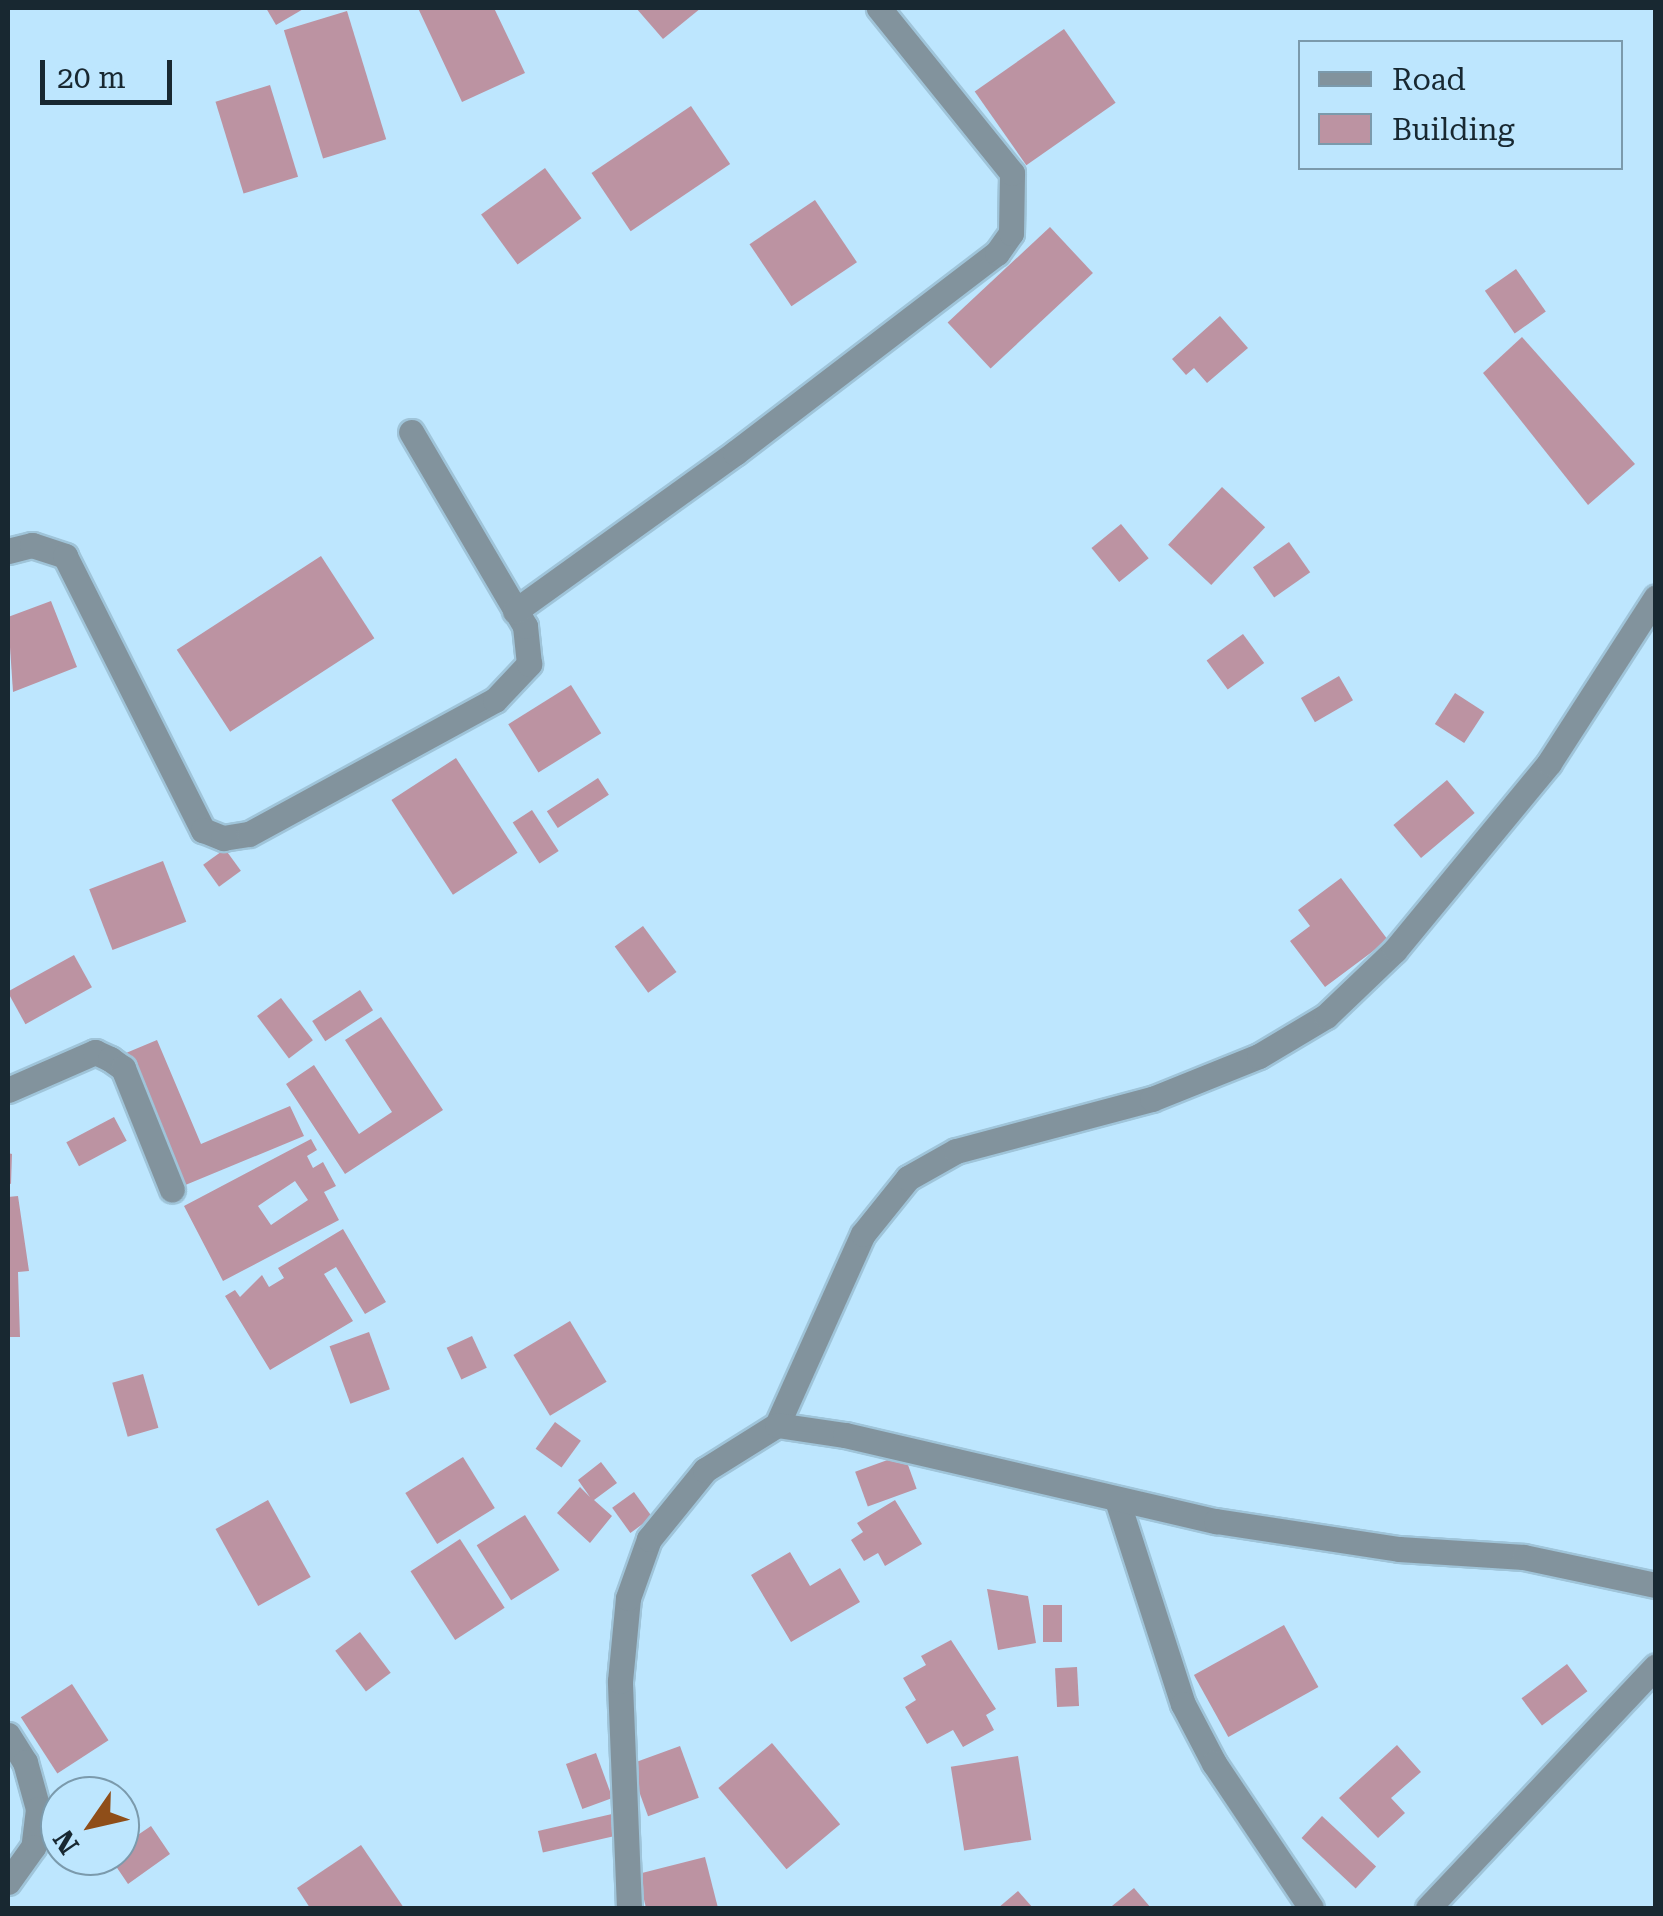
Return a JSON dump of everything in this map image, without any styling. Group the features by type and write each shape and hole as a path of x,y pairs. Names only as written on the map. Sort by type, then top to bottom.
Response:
{"street":[{"path":"516,611 735,453 997,253 1012,232 1012,173 879,8"},
{"path":"8,551 51,548 81,576 203,830 223,838 250,834 494,700 529,664 525,626 410,432"},
{"path":"629,1908 620,1681 628,1598 649,1539 706,1470 777,1426 863,1234 908,1178 956,1151 1152,1099 1259,1056 1326,1016 1394,950 1548,763 1656,597"},
{"path":"8,1090 95,1052 110,1058 122,1068 172,1190"},
{"path":"777,1426 845,1435 1117,1500 1399,1548 1524,1556 1656,1585"},
{"path":"1117,1500 1183,1704 1214,1763 1311,1908"},
{"path":"1428,1908 1656,1666"},
{"path":"8,1735 25,1762 38,1808 33,1847 8,1882"}],"building":[{"path":"266,8 305,8 276,25"},
{"path":"418,8 494,8 525,73 462,102"},
{"path":"636,8 701,8 663,39"},
{"path":"347,11 386,139 323,158 284,30"},
{"path":"1064,29 1116,103 1026,165 975,92"},
{"path":"270,85 298,177 244,193 215,102"},
{"path":"691,106 730,164 631,231 592,173"},
{"path":"545,168 581,218 518,265 481,214"},
{"path":"815,200 857,262 791,306 750,244"},
{"path":"1050,227 1093,273 991,369 948,322"},
{"path":"1516,269 1546,312 1515,333 1485,291"},
{"path":"1220,316 1248,348 1207,383 1194,368 1186,375 1172,359"},
{"path":"1522,337 1635,464 1588,505 1483,373"},
{"path":"1222,487 1265,527 1211,585 1168,545"},
{"path":"1121,524 1149,558 1119,582 1091,548"},
{"path":"1289,542 1310,572 1274,598 1253,567"},
{"path":"321,556 374,638 230,732 177,650"},
{"path":"51,601 77,667 13,692 8,617"},
{"path":"1243,634 1264,663 1228,690 1207,660"},
{"path":"1339,676 1353,700 1315,722 1301,698"},
{"path":"571,685 601,733 538,773 508,724"},
{"path":"1455,693 1484,712 1464,743 1435,724"},
{"path":"456,758 518,853 453,895 391,800"},
{"path":"598,778 609,795 558,828 547,811"},
{"path":"1447,780 1475,813 1421,858 1393,825"},
{"path":"532,810 559,851 539,864 513,823"},
{"path":"225,849 241,871 219,887 203,865"},
{"path":"163,861 186,922 113,950 89,889"},
{"path":"1341,878 1388,940 1325,987 1290,941 1310,926 1298,910"},
{"path":"643,926 677,972 648,993 615,947"},
{"path":"74,955 92,987 25,1024 8,992"},
{"path":"360,990 373,1010 325,1041 312,1021"},
{"path":"281,998 313,1040 289,1058 257,1016"},
{"path":"381,1017 443,1110 345,1174 286,1084 314,1065 359,1134 392,1112 345,1040"},
{"path":"157,1040 201,1144 290,1106 304,1136 183,1186 126,1053"},
{"path":"114,1117 127,1141 79,1166 66,1142"},
{"path":"311,1139 317,1150 307,1156 313,1168 323,1162 336,1186 324,1192 339,1220 223,1281 184,1206","holes":["295,1181 308,1200 271,1225 258,1206"]},
{"path":"8,1153 12,1154 11,1184 8,1183"},
{"path":"18,1196 29,1271 18,1272 20,1337 8,1337 8,1197"},
{"path":"343,1229 386,1302 365,1314 336,1267 324,1274 353,1321 270,1370 225,1296 235,1290 240,1297 262,1275 269,1287 284,1278 278,1268"},
{"path":"570,1321 607,1382 550,1416 513,1355"},
{"path":"369,1332 390,1389 350,1404 330,1346"},
{"path":"472,1336 487,1368 461,1380 447,1348"},
{"path":"143,1374 158,1428 128,1437 112,1383"},
{"path":"555,1422 581,1441 561,1468 536,1449"},
{"path":"904,1454 917,1489 868,1507 855,1472"},
{"path":"463,1457 495,1508 437,1544 405,1493"},
{"path":"601,1462 617,1483 594,1500 612,1516 590,1543 557,1513 580,1487 590,1497 578,1480"},
{"path":"634,1492 652,1517 630,1533 612,1508"},
{"path":"268,1500 311,1577 258,1606 216,1529"},
{"path":"895,1500 922,1544 885,1566 878,1553 864,1561 851,1540 863,1532 857,1523"},
{"path":"525,1515 559,1570 511,1600 477,1545"},
{"path":"460,1539 505,1608 455,1640 411,1571"},
{"path":"790,1552 810,1586 840,1568 860,1602 791,1642 751,1575"},
{"path":"987,1589 1028,1596 1036,1643 998,1650"},
{"path":"1043,1605 1062,1605 1062,1642 1043,1642"},
{"path":"1284,1625 1318,1687 1228,1737 1194,1675"},
{"path":"360,1632 391,1673 366,1691 335,1651"},
{"path":"951,1640 996,1709 986,1715 994,1730 963,1747 953,1730 927,1744 905,1707 916,1700 903,1678 926,1665 921,1656"},
{"path":"1567,1664 1587,1691 1542,1725 1521,1698"},
{"path":"1077,1667 1079,1706 1057,1707 1055,1668"},
{"path":"72,1684 108,1740 57,1773 21,1717"},
{"path":"772,1743 840,1824 787,1869 718,1788"},
{"path":"1397,1745 1421,1772 1391,1798 1405,1813 1378,1838 1339,1798"},
{"path":"680,1746 699,1798 648,1816 629,1764"},
{"path":"596,1753 612,1798 582,1809 566,1764"},
{"path":"1018,1756 1031,1840 964,1851 951,1767"},
{"path":"612,1814 617,1835 543,1853 538,1831"},
{"path":"1322,1816 1376,1866 1356,1888 1302,1838"},
{"path":"151,1826 170,1854 140,1875 140,1833"},
{"path":"361,1845 404,1908 310,1908 297,1888"},
{"path":"705,1857 718,1908 646,1908 638,1874"},
{"path":"123,1876 139,1876 128,1884"},
{"path":"1134,1888 1151,1908 1113,1908 1112,1906"},
{"path":"1018,1891 1033,1908 998,1908"}]}
